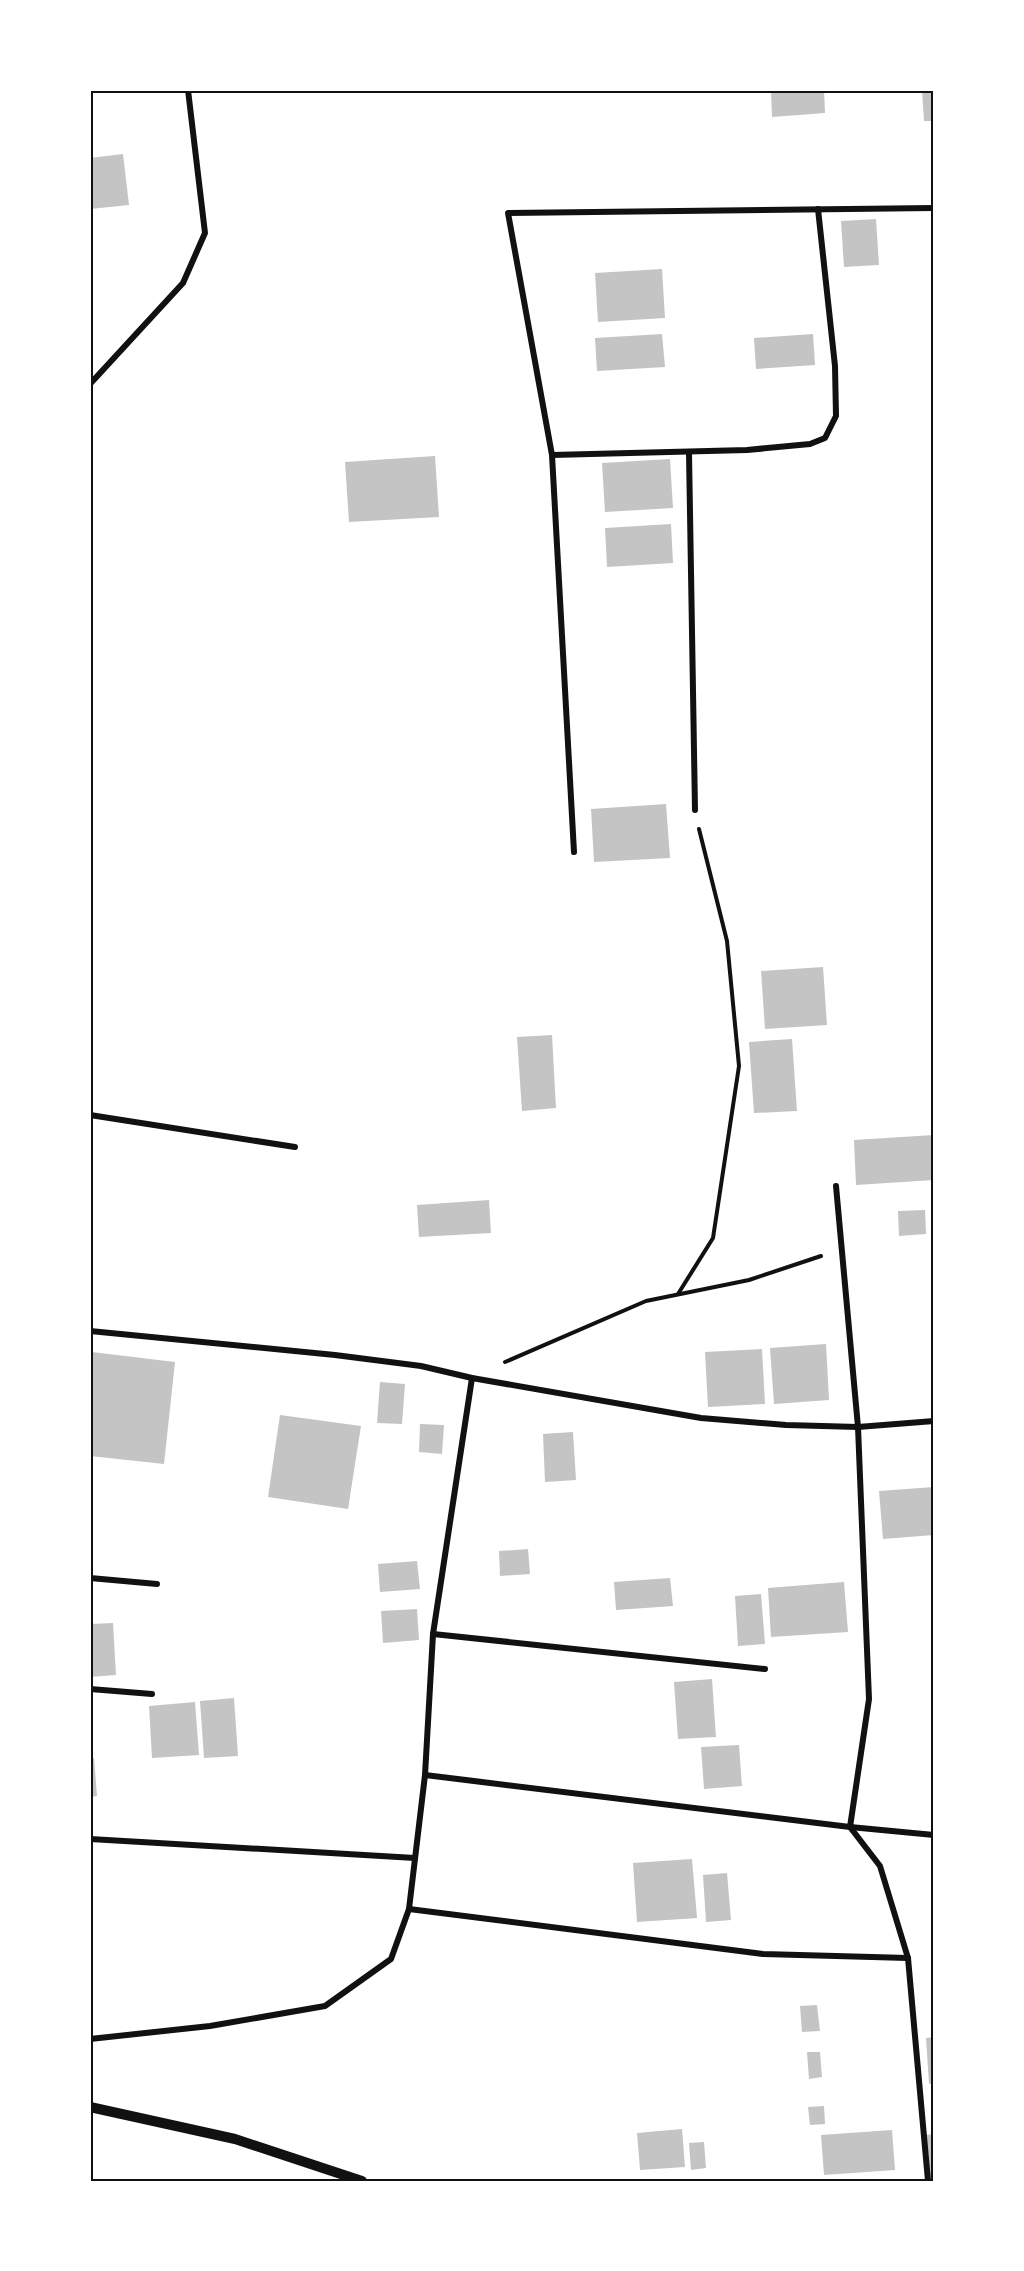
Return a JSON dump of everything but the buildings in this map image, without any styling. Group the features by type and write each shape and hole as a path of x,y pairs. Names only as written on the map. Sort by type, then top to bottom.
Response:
{"street":[{"path":"90,384 183,283 205,233 188,90"},
{"path":"574,852 552,455 508,213 934,208"},
{"path":"552,455 689,453 810,444 825,438 836,416 835,366 818,209"},
{"path":"689,453 695,810"},
{"path":"90,1115 295,1147"},
{"path":"836,1186 858,1427 868,1699 850,1827 880,1866 908,1958 928,2181"},
{"path":"90,1331 335,1355 420,1366 472,1378 701,1419 858,1427 934,1421"},
{"path":"90,2039 210,2026 325,2006 391,1959 409,1908 425,1775 434,1634 472,1378"},
{"path":"90,1578 157,1584"},
{"path":"434,1634 765,1669"},
{"path":"90,1689 152,1694"},
{"path":"425,1775 850,1827 934,1835"},
{"path":"90,1839 415,1858"},
{"path":"409,1908 763,1954 908,1958"},
{"path":"90,2107 235,2139 362,2181"}],"path":[{"path":"678,1294 713,1238 739,1066 727,941 695,810"},
{"path":"472,1378 646,1301 749,1280 842,1249"}]}
